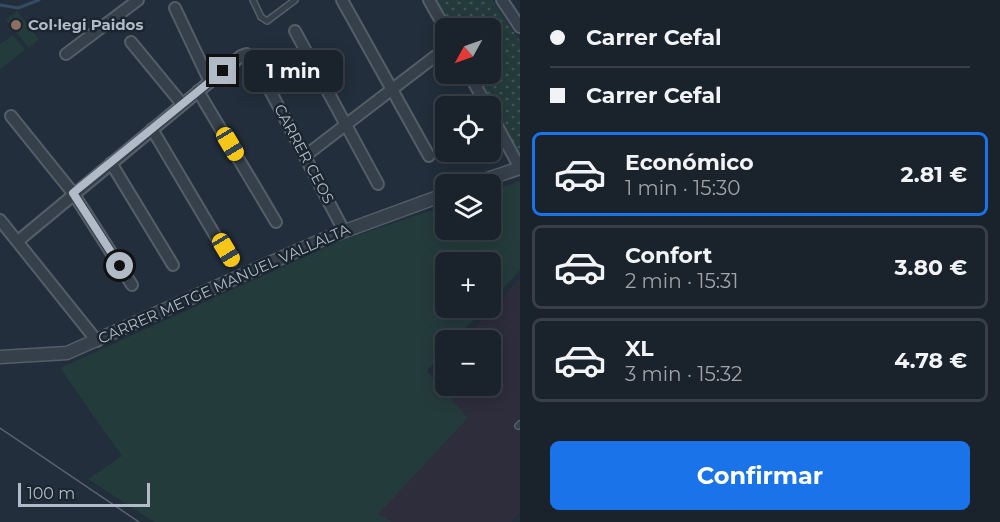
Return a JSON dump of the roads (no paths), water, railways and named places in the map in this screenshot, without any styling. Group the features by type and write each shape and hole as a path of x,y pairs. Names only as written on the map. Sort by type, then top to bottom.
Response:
{"street":[{"path":"66,54 138,0"},
{"path":"342,0 429,156"},
{"path":"429,0 439,18"},
{"path":"502,0 520,27"},
{"path":"18,241 73,193 210,82 175,8"},
{"path":"295,31 378,183"},
{"path":"131,42 182,104"},
{"name":"CARRER CEOS","path":"210,82 241,56 248,54 254,60 344,231"},
{"path":"305,156 435,56"},
{"path":"198,91 276,222"},
{"path":"11,116 73,193 132,285"},
{"path":"152,129 222,247"},
{"path":"501,133 520,168 501,174"},
{"path":"111,163 173,265"},
{"name":"CARRER METGE MANUEL VALLALTA","path":"0,357 60,354 97,341 225,281 344,231 435,198"},
{"path":"0,220 97,341"}],"lane":[{"path":"252,0 263,20 267,21 295,0"},
{"path":"222,247 234,263"}],"waterway":[{"path":"0,5 18,8 39,0"}],"tram line":[{"path":"0,428 139,522"}],"place":[{"name":"Col·legi Paidos","path":"16,25"}]}
